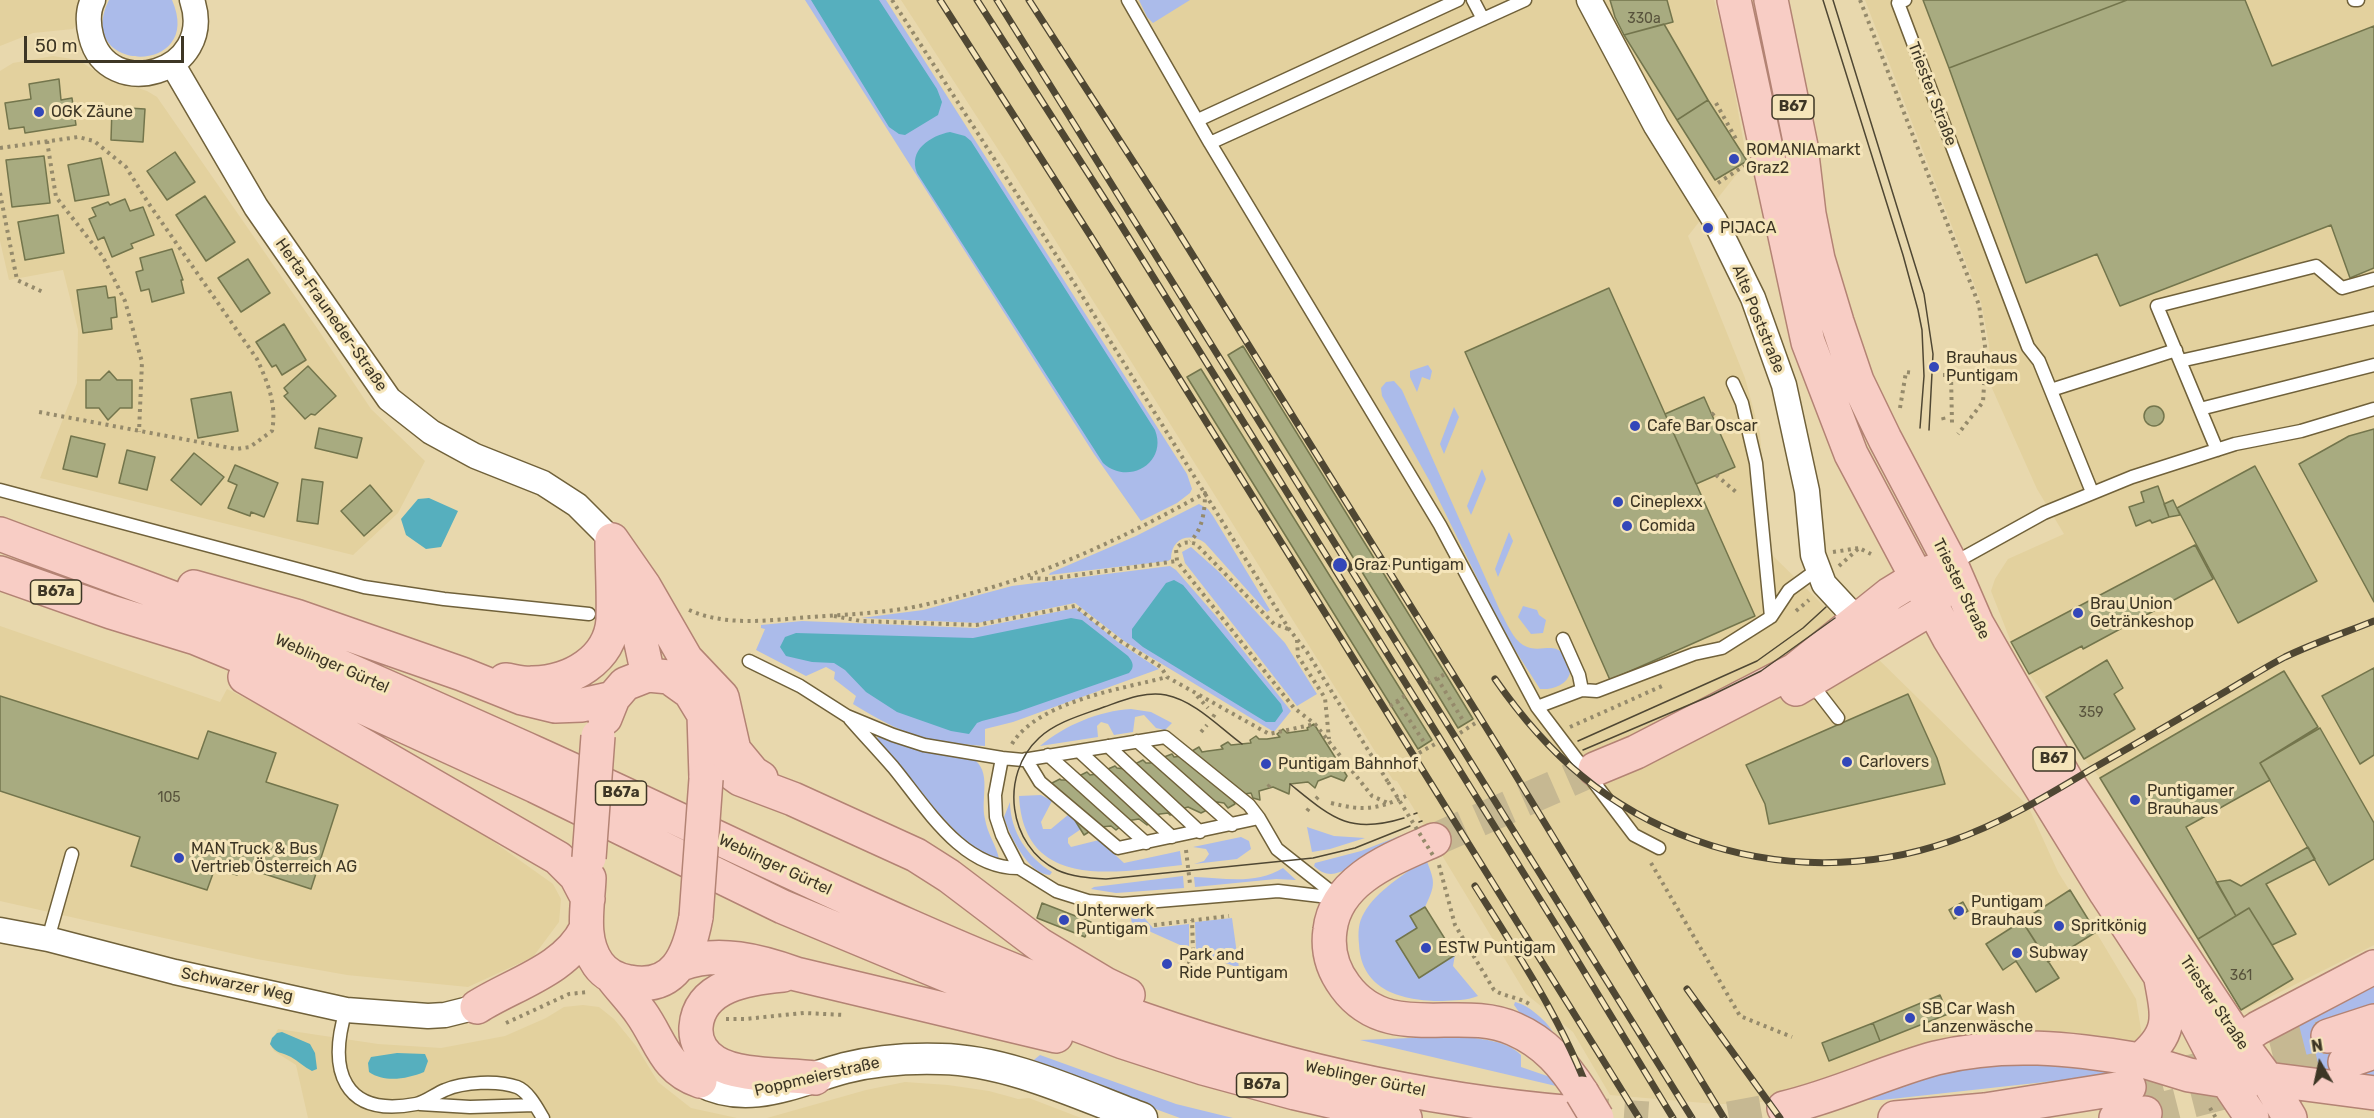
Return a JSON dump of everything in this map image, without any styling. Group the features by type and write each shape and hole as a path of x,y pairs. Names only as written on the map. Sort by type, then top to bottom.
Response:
{"main road":[{"name":"Triester Straße","path":"1734,0 1808,342 1851,454 1932,608 1986,700 2161,977 2202,1031 2236,1091 2290,1117"},
{"name":"Triester Straße","path":"1771,0 1801,147 1815,248 1831,306 1857,381 1951,564 1977,624 2068,783 2236,1091"},
{"path":"0,533 296,616 462,674 522,698 555,706 582,705 613,698"},
{"name":"Weblinger Gürtel","path":"0,533 267,636 534,753 884,915 996,963 1119,1011 1243,1050 1392,1086 1509,1106 1585,1108"},
{"path":"462,674 533,683 561,678 586,669 605,648 613,622 612,540"},
{"path":"612,540 624,567 648,675"},
{"path":"612,540 644,586 686,659 722,697 734,750 753,773 793,799"},
{"path":"1595,769 1636,752 1795,670 1862,615 1916,578 1951,564"},
{"path":"1636,752 1670,745 1774,701 1810,682 1932,608 1951,564"},
{"name":"Weblinger Gürtel","path":"0,573 196,639 358,705 535,786 783,907 956,979 1123,1042 1251,1082 1405,1118"},
{"path":"111,612 226,667 558,858 576,876 587,914 573,948 548,968 477,1007"},
{"path":"648,675 669,677 690,692 704,716 706,767 696,918 690,943 664,990 671,1033 700,1081 685,1077 675,1068 642,1014 598,965 591,949 587,914 598,736 613,698 625,684 648,675"},
{"path":"706,767 793,799 916,855 950,876 1040,945 1080,970 1126,995 1193,1020 1243,1050"},
{"path":"1434,849 1381,865 1352,885 1340,899 1331,922 1331,958 1341,981 1358,1000 1383,1014 1399,1018 1437,1021 1486,1020 1514,1029 1553,1054 1585,1108"},
{"path":"477,1007 513,1002 590,970 607,973 636,984 649,983 694,959 708,957 755,962 796,974 1045,1033 1091,1047 1123,1042"},
{"path":"2236,1091 2258,1028 2374,967"},
{"path":"796,974 751,979 716,992 699,1012 695,1033 702,1051 714,1061 729,1068 754,1073 814,1078"},
{"path":"2132,1094 2167,1025 2161,977"},
{"path":"2349,1050 2374,1021"},
{"path":"1784,1108 1836,1094 1935,1059 1991,1048 2049,1047 2092,1051 2132,1094"},
{"path":"1895,1118 2132,1094 2190,1075 2236,1091 2374,1094"},
{"path":"2351,1118 2358,1105 2374,1094"}],"street":[{"path":"93,0 88,24 93,42 103,58 118,69 137,74 156,73 173,65 184,55 193,41 196,26 196,10 192,0"},
{"name":"Alte Poststraße","path":"1589,0 1656,126 1715,221 1753,298 1784,385 1807,491 1813,555 1828,565 1824,584 1850,612 1862,615"},
{"name":"Herta-Frauneder-Straße","path":"173,65 256,207 389,399 432,432 475,456 543,483 578,504 612,540"},
{"name":"Schwarzer Weg","path":"0,930 48,939 175,972 346,1010 428,1016 445,1015 477,1007"},
{"name":"Poppmeierstraße","path":"700,1081 712,1088 747,1093 786,1087 873,1062 943,1059 986,1065 1027,1076 1142,1118"}],"lane":[{"path":"1128,0 1210,143 1440,525 1537,707 1634,835 1659,848"},
{"path":"1197,120 1458,0"},
{"path":"1473,0 1483,19"},
{"path":"1210,143 1525,0"},
{"name":"Triester Straße","path":"1905,0 1898,3 2028,346 2039,361 2092,492"},
{"path":"2217,450 2157,306 2316,266 2342,288 2374,279"},
{"path":"2051,390 2178,356 2374,318"},
{"path":"2200,409 2374,365"},
{"path":"1733,383 1742,403 1756,463 1771,617"},
{"path":"1951,564 2018,526 2092,492 2160,467 2235,444 2301,431 2374,410"},
{"path":"0,490 364,587 444,599 589,614"},
{"path":"1537,707 1582,690 1597,691 1694,654 1722,648 1771,617 1789,590 1828,565"},
{"path":"1563,639 1582,690"},
{"path":"749,661 800,686 847,716 916,743 1002,758 1026,759 1165,737 1249,805 1277,849 1340,899"},
{"path":"1810,682 1838,718"},
{"path":"847,716 963,847 991,863 1005,868 1019,868"},
{"path":"1137,741 1232,825"},
{"path":"1108,746 1200,832"},
{"path":"1079,751 1172,837"},
{"path":"1048,755 1146,843"},
{"path":"1002,758 995,795 996,817 1002,835 1019,868 1056,891 1088,901 1122,904 1278,891 1340,899"},
{"path":"1026,759 1040,782 1118,848 1259,818"},
{"path":"48,939 72,854"},
{"path":"346,1010 339,1032 340,1068 344,1085 365,1104 397,1107 418,1104 518,1112 535,1105"},
{"path":"418,1104 445,1090 465,1084 502,1083 520,1087 543,1118"}],"path":[{"path":"892,0 1076,286 1289,629 1434,849 1444,879 1452,918 1458,932 1494,990 1518,998 1538,1010"},
{"path":"1860,0 1979,304 1986,352 1983,402 1958,434"},
{"path":"1716,103 1737,142"},
{"path":"0,148 78,137 94,141 126,167 256,359 268,382 275,415 272,431 250,447 236,449 39,412"},
{"path":"47,141 56,197 103,257 125,301 142,362 139,432"},
{"path":"1699,195 1748,162"},
{"path":"0,193 17,280 43,292"},
{"path":"1898,418 1906,372 1914,373"},
{"path":"1943,375 1951,375 1952,423"},
{"path":"1712,415 1716,411"},
{"path":"1716,475 1736,492"},
{"path":"1205,493 1205,509 1196,537 1179,545 1176,549 1178,561 1294,708 1315,724 1372,796 1390,804"},
{"path":"682,606 707,616 740,621 828,615 931,604 1026,578 1125,536 1205,493"},
{"path":"1190,541 1209,555 1274,624 1289,629"},
{"path":"1828,565 1859,548"},
{"path":"1828,565 1846,558 1859,548"},
{"path":"1859,548 1871,554"},
{"path":"1026,578 1049,579 1178,561"},
{"path":"828,615 861,621 976,626 1076,606 1119,640 1161,667 1167,677 1269,734 1315,724"},
{"path":"1297,640 1298,656 1325,698 1329,740"},
{"path":"1428,683 1447,673"},
{"path":"1002,758 1017,735 1047,713 1088,698 1167,677"},
{"path":"1437,678 1464,722"},
{"path":"1195,693 1208,708"},
{"path":"1390,706 1406,695"},
{"path":"1397,701 1424,742"},
{"path":"1460,733 1477,722"},
{"path":"1201,732 1207,725"},
{"path":"1419,753 1435,744"},
{"path":"1268,787 1272,782"},
{"path":"1316,799 1320,795"},
{"path":"1331,803 1357,810 1390,804 1406,796"},
{"path":"1634,835 1740,1016 1792,1037"},
{"path":"1186,849 1189,876"},
{"path":"1154,925 1228,916"},
{"path":"1186,972 1193,951 1192,919"}],"shaded area":[{"path":"0,0 93,0 73,29 33,33 0,46"},
{"path":"109,0 172,0 178,25 171,43 157,53 139,57 122,53 108,42 102,24"},
{"path":"805,0 886,0 1187,474 1192,489 1177,503 1141,521 1094,454"},
{"path":"811,0 879,0 937,89 942,102 938,115 905,135 889,127"},
{"path":"901,0 1714,0 1727,50 1747,161 1688,236 1745,378 1760,434 1770,553 2028,806 2058,872 2136,999 2143,1042 2095,1040 1779,1100 1742,1104 1610,1095 1573,1032 1526,994 1397,781 1393,780 1005,160"},
{"path":"1139,0 1190,0 1153,23 1147,17"},
{"path":"1865,0 2374,0 2374,945 2242,1011 2100,778 2084,759 2029,674 2011,642 1991,591 1995,579 2008,559 2064,534 2037,489 1991,386 1989,344 1981,302"},
{"path":"53,56 78,60 105,77 147,91 157,97 371,409 425,461 398,513 353,555 40,478 77,383 78,330 63,270 9,280 0,241 0,71 13,63"},
{"path":"950,132 965,136 971,141 1155,430 1158,442 1156,452 1143,468 1124,472 1113,470 1103,463 917,173 915,165 918,151 928,141"},
{"path":"1428,365 1432,371 1430,380 1422,377 1417,392 1410,377 1410,371"},
{"path":"1394,381 1402,390 1510,630 1523,645 1538,649 1557,649 1567,661 1570,673 1566,681 1558,686 1540,689 1515,650 1488,600 1429,480 1382,396 1381,388 1386,382"},
{"path":"1454,407 1459,417 1444,454 1440,444"},
{"path":"1482,469 1486,479 1471,515 1467,506"},
{"path":"429,498 458,511 441,547 426,549 406,535 401,519 418,499"},
{"path":"1199,504 1208,509 1213,516 1270,610 1267,612 1205,543 1193,538 1182,539 1178,542 1168,561 1049,575 1136,536"},
{"path":"1509,532 1513,541 1498,577 1495,569"},
{"path":"1191,547 1219,572 1285,643 1317,694 1297,706 1185,563 1182,552"},
{"path":"1170,566 1216,616 1291,711 1274,732 1124,641 1075,603 978,623 861,618 923,610 1012,586"},
{"path":"1174,580 1183,585 1281,704 1283,711 1275,722 1266,722 1132,638 1132,629 1166,583"},
{"path":"1523,606 1537,610 1539,615 1546,620 1543,633 1531,634 1518,617"},
{"path":"1076,608 1118,642 1159,669 1013,722 985,729 985,746 930,739 901,730 853,704 856,696 834,679 835,672 826,667 806,676 756,650 765,629 761,628 761,625 802,621 976,628"},
{"path":"1071,618 1082,620 1128,656 1133,664 1129,673 1017,712 982,721 977,723 969,734 951,731 897,712 866,692 845,670 834,663 812,662 786,656 780,647 785,637 796,633 973,638"},
{"path":"0,626 220,702 227,689 282,717 456,815 553,884 561,899 559,922 533,957 468,987 347,975 257,959 0,901"},
{"path":"1131,709 1151,712 1172,723 1165,730 1156,728 1144,715 1135,717 1133,732 1114,735 1108,724 1101,722 1097,726 1098,737 1040,746 1083,720"},
{"path":"879,736 925,752 972,758 978,763 984,777 986,824 999,859 983,852 950,825 878,741"},
{"path":"1041,795 1052,801 1041,822 1043,829 1051,829 1069,814 1084,827 1068,838 1071,847 1099,840 1124,863 1180,851 1182,865 1103,872 1078,869 1055,862 1037,848 1025,827 1019,796"},
{"path":"1010,802 1013,823 1022,843 1035,859 1052,872 1050,875 1042,873 1028,861 1010,834 1004,817"},
{"path":"1425,826 1365,861 1340,872 1331,874 1320,871 1314,866 1315,863 1361,851"},
{"path":"1307,827 1334,836 1365,838 1312,852"},
{"path":"1241,837 1249,841 1251,849 1237,859 1194,864 1204,861 1209,854 1206,849 1193,847"},
{"path":"1426,859 1433,883 1425,907 1455,955 1453,966 1478,996 1465,1000 1442,1001 1413,999 1399,995 1376,983 1367,973 1362,960 1359,932 1361,921 1369,905 1401,876"},
{"path":"1283,868 1296,880 1276,879 1195,887 1194,877 1251,879"},
{"path":"1183,876 1184,888 1116,893 1091,889 1094,887"},
{"path":"1141,914 1153,928 1189,924 1189,949 1142,928 1133,937 1131,916"},
{"path":"1232,918 1239,968 1196,952 1195,922"},
{"path":"2374,981 2374,1003 2319,1023 2354,1075 2362,1078 2366,1071 2374,1068 2374,1081 2308,1074 2279,1039 2279,1033"},
{"path":"1515,1002 1538,1015 1554,1034 1519,1012 1514,1005"},
{"path":"583,1005 599,1007 614,1019 636,1046 658,1082 691,1108 737,1118 308,1118 296,1065 274,1051 270,1044 278,1029 378,1044 441,1048 505,1036 546,1018 564,1007"},
{"path":"282,1032 310,1044 315,1053 317,1069 312,1071 272,1047 270,1044 272,1038"},
{"path":"1463,1036 1494,1041 1508,1046 1521,1055 1521,1067 1553,1078 1556,1086 1360,1040"},
{"path":"397,1053 425,1054 428,1061 424,1072 389,1079 369,1072 368,1063 371,1057"},
{"path":"1040,1055 1176,1104 1233,1118 1180,1118 1030,1063"},
{"path":"1997,1060 2114,1067 2108,1075 1882,1100 1851,1100 1940,1070"},
{"path":"905,1082 948,1085 989,1091 1018,1099 1029,1098 1081,1118 767,1118 866,1090"}],"building":[{"path":"1610,0 1667,0 1673,22 1624,35"},
{"path":"1923,0 2127,0 1949,68"},
{"path":"2127,0 2245,0 2272,66 2374,26 2374,268 2350,278 2331,225 2120,306 2097,254 2026,283 1949,68"},
{"path":"1664,24 1708,100 1677,120 1624,35"},
{"path":"59,79 61,100 72,98 76,125 25,133 24,127 9,129 5,103 31,99 29,84"},
{"path":"1708,100 1747,161 1715,180 1677,120"},
{"path":"112,107 145,109 143,142 111,140"},
{"path":"175,152 195,182 167,200 147,171"},
{"path":"44,156 50,203 12,207 6,160"},
{"path":"101,158 109,195 75,201 68,165"},
{"path":"205,196 235,242 206,261 176,215"},
{"path":"125,199 130,211 143,207 154,235 131,244 133,248 112,257 104,237 98,240 89,219 96,216 92,208 108,202 110,205"},
{"path":"58,215 64,253 25,260 18,222"},
{"path":"172,249 183,280 181,280 184,293 152,302 149,289 141,291 136,272 143,270 140,258"},
{"path":"248,259 270,293 241,312 218,278"},
{"path":"106,286 108,298 115,297 117,317 111,318 112,329 83,333 77,290"},
{"name":"Cineplexx","path":"1609,288 1755,616 1610,680 1465,352"},
{"path":"284,324 306,360 282,375 276,365 272,367 256,342"},
{"path":"1243,346 1473,719 1458,728 1228,355"},
{"path":"308,366 336,396 315,415 311,414 305,419 284,396 288,393 284,388"},
{"path":"1201,369 1432,740 1418,749 1187,377"},
{"path":"109,371 117,380 132,380 132,408 120,408 108,420 99,408 86,408 86,380 100,380"},
{"path":"231,392 238,431 198,438 191,399"},
{"path":"1704,397 1735,467 1696,484 1665,414"},
{"path":"2154,406 2161,409 2164,416 2161,423 2154,426 2147,423 2144,416 2147,409"},
{"path":"319,428 362,438 357,458 315,448"},
{"path":"2374,429 2374,602 2299,464 2349,436"},
{"path":"71,436 105,444 97,477 63,469"},
{"path":"127,450 155,457 147,490 119,483"},
{"path":"194,453 224,477 201,505 171,480"},
{"path":"235,465 278,483 264,517 251,512 250,516 228,508 237,485 228,481"},
{"path":"2255,466 2317,581 2238,623 2177,508"},
{"path":"302,479 323,482 318,524 297,521"},
{"path":"370,485 392,511 364,536 341,511"},
{"path":"2158,486 2169,517 2152,523 2150,520 2136,526 2129,507 2144,502 2141,492"},
{"path":"2173,500 2180,515 2169,517 2164,504"},
{"path":"2195,545 2213,579 2083,649 2082,646 2029,674 2011,642"},
{"path":"2107,660 2123,688 2114,694 2135,729 2084,759 2046,697"},
{"path":"2374,668 2374,755 2360,764 2322,696"},
{"path":"2284,671 2318,727 2260,763 2270,780 2186,827 2236,916 2198,939 2100,778"},
{"name":"Carlovers","path":"1908,694 1937,758 1945,784 1769,824 1765,804 1746,765"},
{"path":"0,696 198,759 208,731 276,753 266,782 338,805 311,889 240,866 237,875 215,868 207,890 131,866 140,837 0,791"},
{"path":"1314,724 1347,776 1344,781 1331,776 1318,781 1315,788 1308,782 1290,784 1289,794 1273,787 1259,791 1260,800 1253,798 1251,793 1231,796 1235,804 1228,808 1224,803 1217,802 1203,805 1207,810 1201,813 1188,807 1170,815 1168,813 1147,817 1150,820 1147,825 1139,819 1119,822 1121,826 1116,830 1111,826 1090,828 1092,830 1084,835 1052,783 1060,779 1071,780 1087,772 1090,775 1110,772 1108,769 1115,766 1125,769 1143,760 1150,763 1166,759 1164,757 1172,754 1174,757 1182,756 1194,753 1192,751 1199,747 1202,752 1223,749 1221,746 1228,742 1231,745 1251,743 1250,740 1256,736 1259,739 1280,737 1277,734 1283,729 1287,733 1308,730 1307,728"},
{"path":"2320,728 2374,823 2374,859 2329,885 2260,763"},
{"path":"2308,847 2315,859 2266,884 2296,934 2272,945 2249,908 2236,916 2216,882 2230,880 2241,886"},
{"name":"Spritkönig","path":"2070,890 2096,932 2048,962 2022,921"},
{"name":"Puntigam Brauhaus","path":"1963,902 1968,911 1954,919 1949,910"},
{"name":"Unterwerk Puntigam","path":"1042,903 1091,922 1085,937 1037,918"},
{"name":"ESTW Puntigam","path":"1425,907 1455,955 1419,978 1396,941 1417,928 1410,916"},
{"path":"2249,908 2293,979 2241,1010 2198,939"},
{"name":"Subway","path":"2022,921 2059,978 2036,992 2016,961 2003,970 1986,944"},
{"name":"SB Car Wash Lanzenwäsche","path":"1940,995 1948,1014 1880,1041 1873,1023"},
{"path":"1873,1023 1880,1041 1829,1061 1822,1043"}],"tunnel":[{"path":"1434,840 1595,769"},
{"path":"2129,1087 2328,1036"},
{"path":"2145,1113 2345,1062"},
{"path":"1729,1118 1784,1108"},
{"path":"1575,1113 1648,1118"}],"tram line":[{"path":"1823,0 1918,310 1922,330 1924,376 1920,428"},
{"path":"1833,0 1924,294 1933,354 1929,430"},
{"path":"1578,741 1757,661 1803,628 1826,607"},
{"path":"1583,750 1710,696 1761,671 1835,618"},
{"path":"1242,744 1197,709 1166,695 1150,694 1135,697 1078,716 1046,732 1026,753 1018,771 1014,790 1019,827 1028,844 1041,859 1057,870 1075,876 1106,879 1313,858 1355,848 1410,826"},
{"path":"1290,784 1330,814 1355,824 1369,825 1404,818"}],"railway":[{"path":"940,0 1090,235 1639,1118"},
{"path":"977,0 1116,217 1673,1118"},
{"path":"997,0 1692,1118"},
{"path":"1029,0 1169,217 1507,761 1724,1118"},
{"path":"1495,679 1515,706 1558,755 1607,795 1634,812 1695,840 1726,850 1790,861 1823,863 1856,861 1920,851 1987,827 2039,800 2268,666 2374,621"},
{"path":"1475,886 1544,998 1574,1056 1598,1118"},
{"path":"1687,989 1780,1118"}],"place":[{"name":"OGK Zäune","path":"39,112"},
{"name":"ROMANIAmarkt Graz2","path":"1734,159"},
{"name":"PIJACA","path":"1708,228"},
{"name":"Brauhaus Puntigam","path":"1934,367"},
{"name":"Cafe Bar Oscar","path":"1635,426"},
{"name":"Cineplexx","path":"1618,502"},
{"name":"Comida","path":"1627,526"},
{"name":"Graz Puntigam","path":"1340,565"},
{"name":"Brau Union Getränkeshop","path":"2078,613"},
{"name":"Carlovers","path":"1847,762"},
{"name":"Puntigam Bahnhof","path":"1266,764"},
{"name":"Puntigamer Brauhaus","path":"2135,800"},
{"name":"MAN Truck & Bus Vertrieb Österreich AG","path":"179,858"},
{"name":"Puntigam Brauhaus","path":"1959,911"},
{"name":"Unterwerk Puntigam","path":"1064,920"},
{"name":"Spritkönig","path":"2059,926"},
{"name":"ESTW Puntigam","path":"1426,948"},
{"name":"Subway","path":"2017,953"},
{"name":"Park and Ride Puntigam","path":"1167,964"},
{"name":"SB Car Wash Lanzenwäsche","path":"1910,1018"}]}
